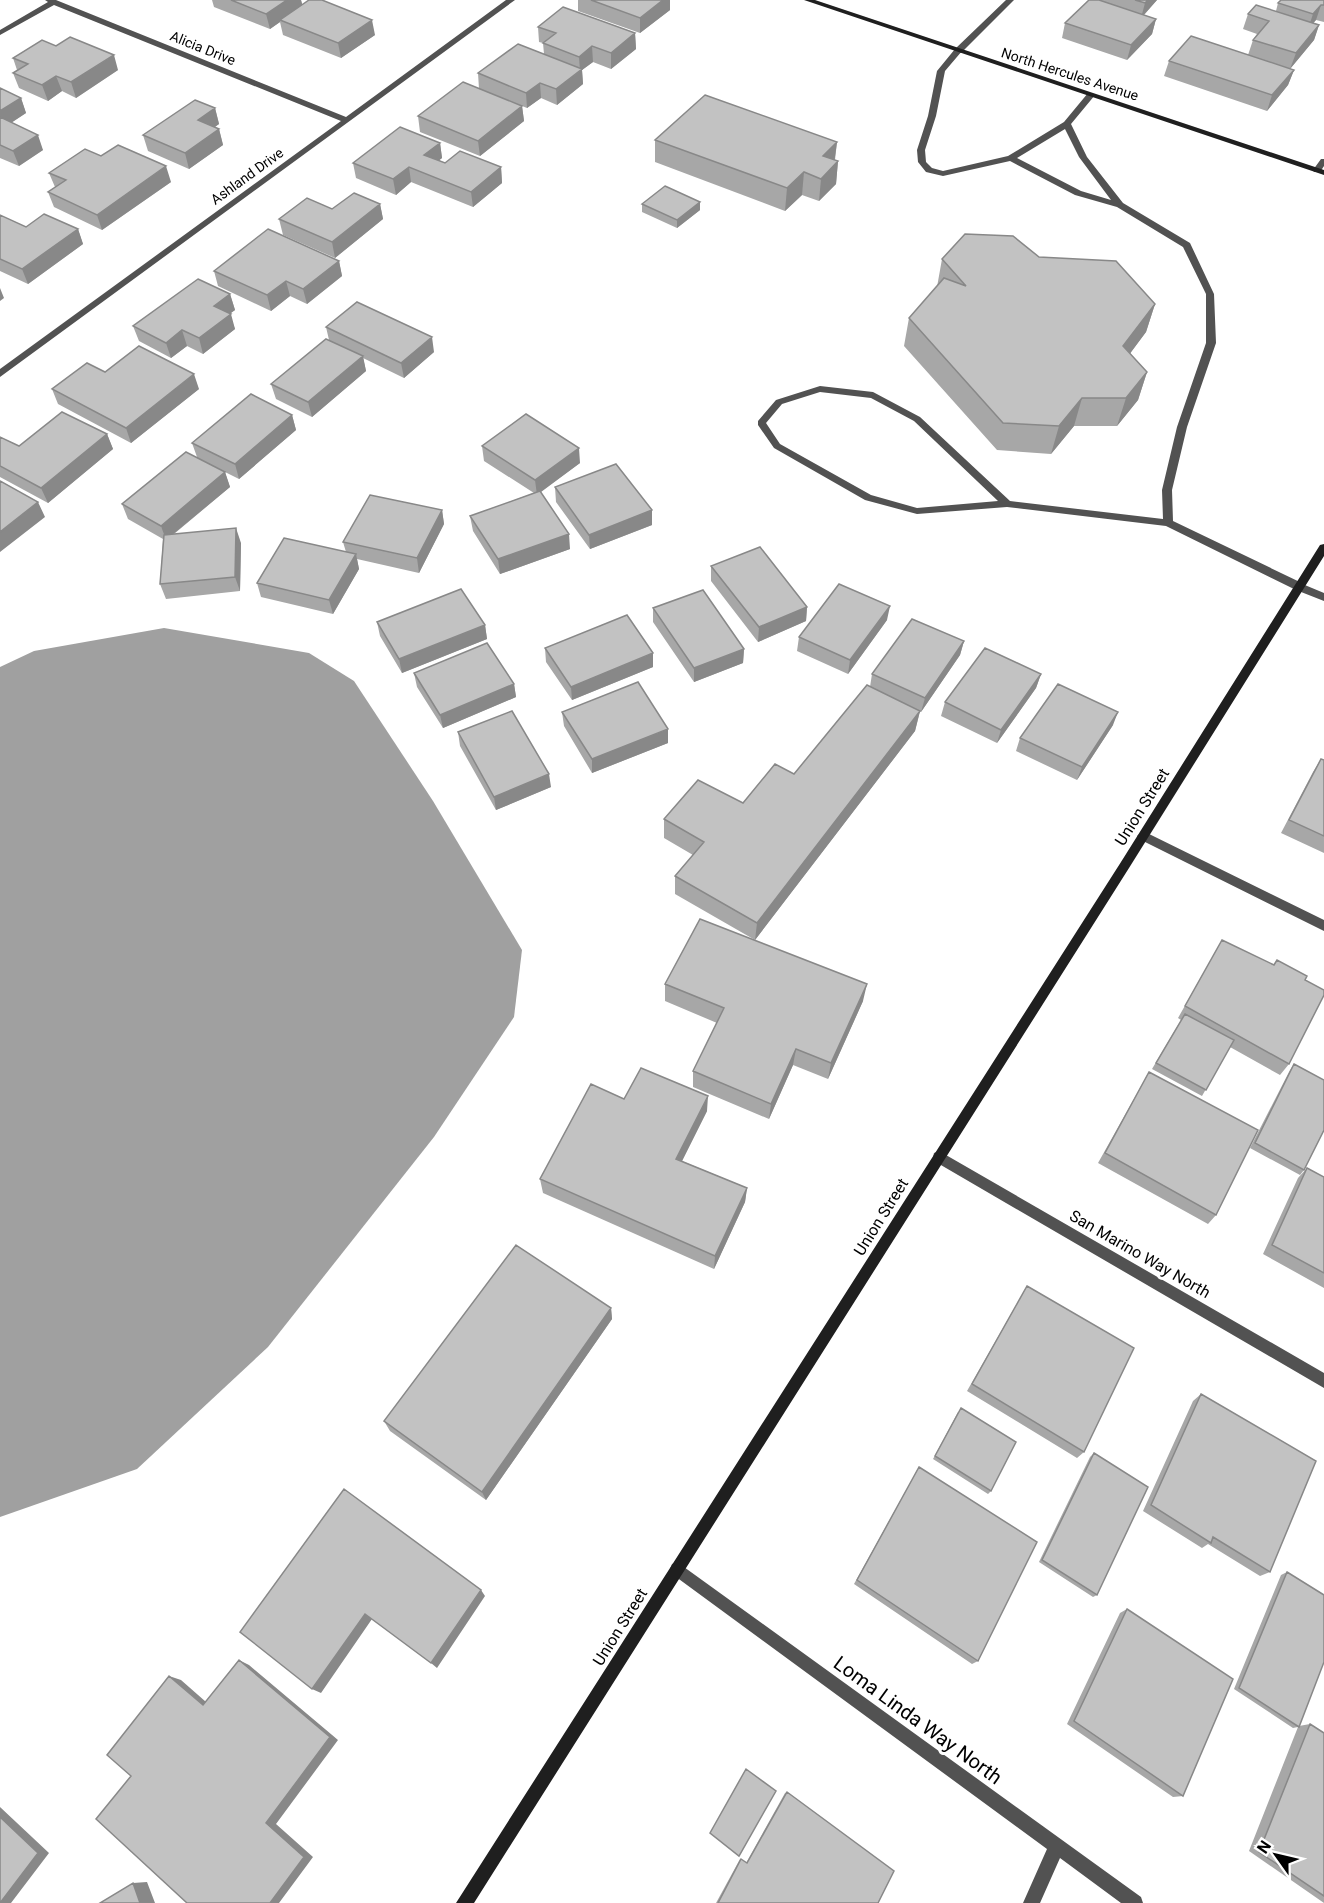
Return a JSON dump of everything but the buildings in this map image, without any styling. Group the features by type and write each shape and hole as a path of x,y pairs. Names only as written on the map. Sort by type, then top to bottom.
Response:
{"street":[{"name":"Ashland Drive","path":"0,374 510,0"},
{"name":"North Hercules Avenue","path":"808,0 1321,171"},
{"path":"1010,0 941,71 933,116 921,150 922,162 929,170 943,174 1011,158 1067,124 1091,95"},
{"name":"Alicia Drive","path":"51,1 346,120"},
{"path":"0,33 51,1"},
{"path":"1067,124 1075,145 1092,173 1119,205"},
{"path":"1011,158 1078,193 1119,205 1187,245 1210,294 1211,343 1182,427 1167,490 1168,523"},
{"path":"1321,171 1324,161"},
{"path":"1007,504 917,419 873,395 820,389 779,402 761,423 777,446 868,498 917,511 1007,504 1168,523 1324,597"},
{"name":"Union Street","path":"464,1903 1324,548"},
{"path":"1143,836 1324,926"},
{"name":"San Marino Way North","path":"939,1157 1324,1381"},
{"name":"Loma Linda Way North","path":"676,1569 1056,1848 1135,1903"},
{"path":"1031,1903 1056,1848"}],"shaded area":[{"path":"164,628 309,653 354,681 433,801 522,950 514,1017 434,1137 268,1347 137,1469 0,1517 0,667 34,651"}]}
